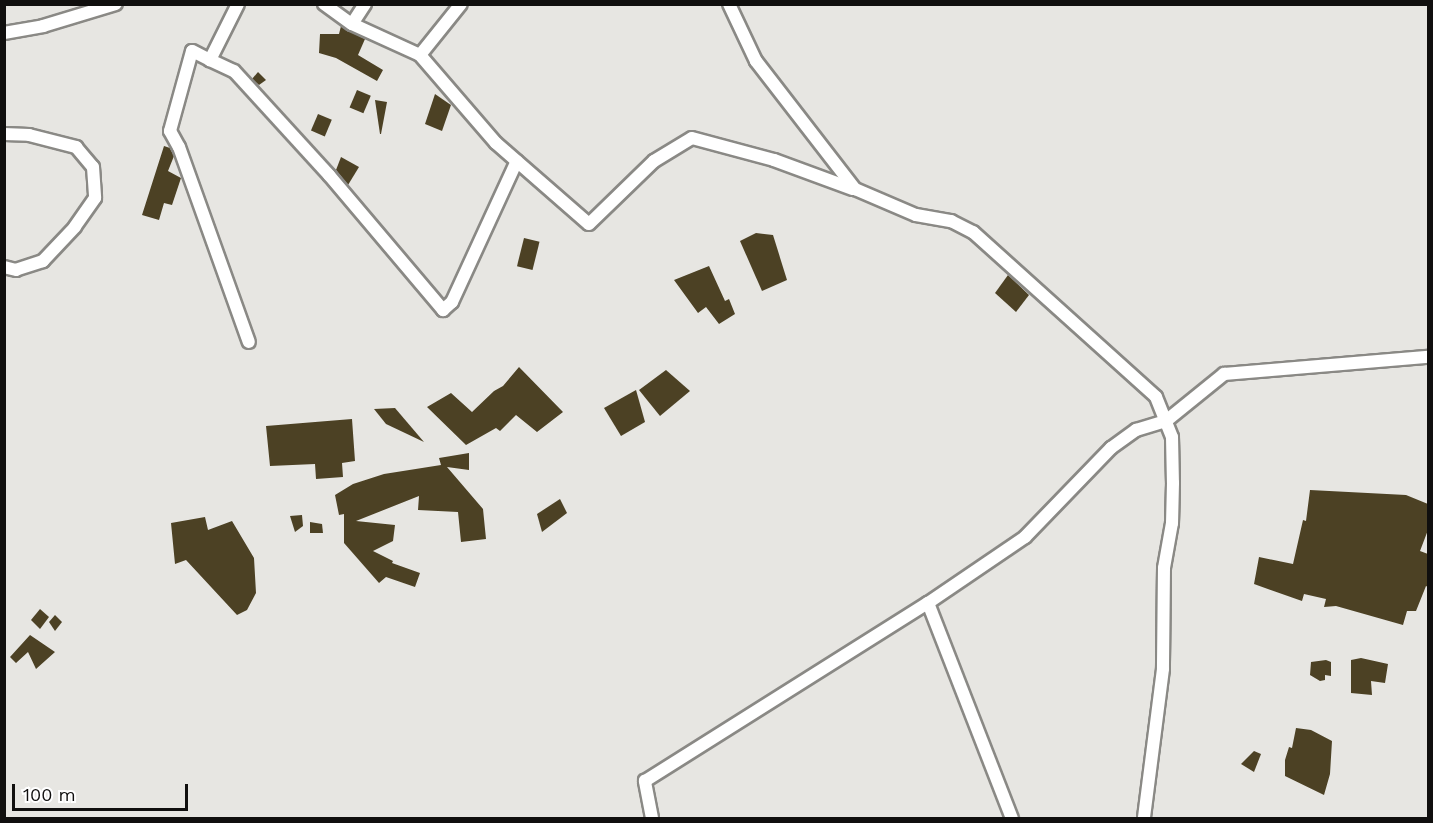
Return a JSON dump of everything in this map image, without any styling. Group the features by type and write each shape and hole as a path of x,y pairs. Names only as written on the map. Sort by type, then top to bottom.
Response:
{"street":[{"path":"4,33 43,26 116,4"},
{"path":"210,60 238,4"},
{"path":"324,4 352,24 420,55 496,143 590,224 654,162 692,138 774,160 855,189 916,215 951,221 973,232 1156,397 1172,437 1172,523 1164,568 1162,669 1144,819"},
{"path":"352,24 365,4"},
{"path":"420,55 461,4"},
{"path":"729,4 756,61 855,189"},
{"path":"249,342 179,147 170,131 192,51 234,71 329,175 443,310 452,302 517,161"},
{"path":"4,134 29,135 76,147 93,167 95,198 75,227 43,261 15,270 4,267"},
{"path":"652,819 645,781 928,603 1025,537 1111,448 1136,430 1166,421 1224,374 1428,357"},
{"path":"928,603 1012,819"}],"building":[{"path":"341,26 365,39 358,55 383,70 377,81 336,58 319,53 320,34 339,34"},
{"path":"258,72 266,80 259,85 252,79"},
{"path":"357,90 371,96 363,113 350,107"},
{"path":"435,94 451,105 442,131 425,124"},
{"path":"375,100 387,102 381,134 380,134"},
{"path":"318,114 332,120 325,136 311,131"},
{"path":"164,146 170,148 174,156 168,171 181,178 172,205 164,203 159,220 142,215"},
{"path":"341,157 359,167 348,185 336,170"},
{"path":"756,233 773,235 787,280 762,291 740,241"},
{"path":"524,238 540,242 533,270 517,266"},
{"path":"709,266 725,301 729,299 735,314 719,324 706,307 698,313 674,280"},
{"path":"1008,275 1029,295 1016,312 995,293"},
{"path":"519,367 563,412 537,432 516,415 500,431 496,428 466,445 427,407 451,393 472,412 494,391 503,386"},
{"path":"666,370 690,391 660,416 639,390"},
{"path":"636,390 645,422 621,436 604,408"},
{"path":"395,408 424,442 386,424 374,409"},
{"path":"352,419 355,461 342,463 343,477 316,479 315,464 270,466 266,426"},
{"path":"469,453 469,470 447,467 483,509 486,539 461,542 458,512 418,510 419,496 356,521 395,525 393,541 373,551 393,561 392,563 420,573 415,587 386,577 379,583 344,543 344,514 339,515 335,495 353,484 384,474 441,465 439,458"},
{"path":"1310,490 1406,495 1428,504 1428,530 1420,551 1428,554 1428,587 1426,586 1416,611 1407,611 1403,625 1336,606 1324,607 1326,599 1304,594 1302,601 1254,584 1259,557 1293,564 1303,520 1306,521"},
{"path":"560,499 567,513 542,532 537,514"},
{"path":"302,515 303,526 295,532 290,516"},
{"path":"205,517 208,530 232,521 254,558 256,593 247,610 237,615 186,560 175,564 171,523"},
{"path":"310,522 322,524 323,533 310,533"},
{"path":"40,609 49,617 40,629 31,620"},
{"path":"55,615 62,622 55,631 49,622"},
{"path":"30,635 55,652 36,669 28,652 16,663 10,657"},
{"path":"1361,658 1388,664 1385,683 1371,681 1372,695 1351,693 1351,660"},
{"path":"1326,660 1331,662 1331,676 1325,675 1325,680 1320,681 1310,675 1311,662"},
{"path":"1296,728 1311,730 1332,741 1330,774 1324,795 1285,776 1285,760 1289,747 1292,748"},
{"path":"1254,751 1261,754 1254,772 1241,764"}]}
